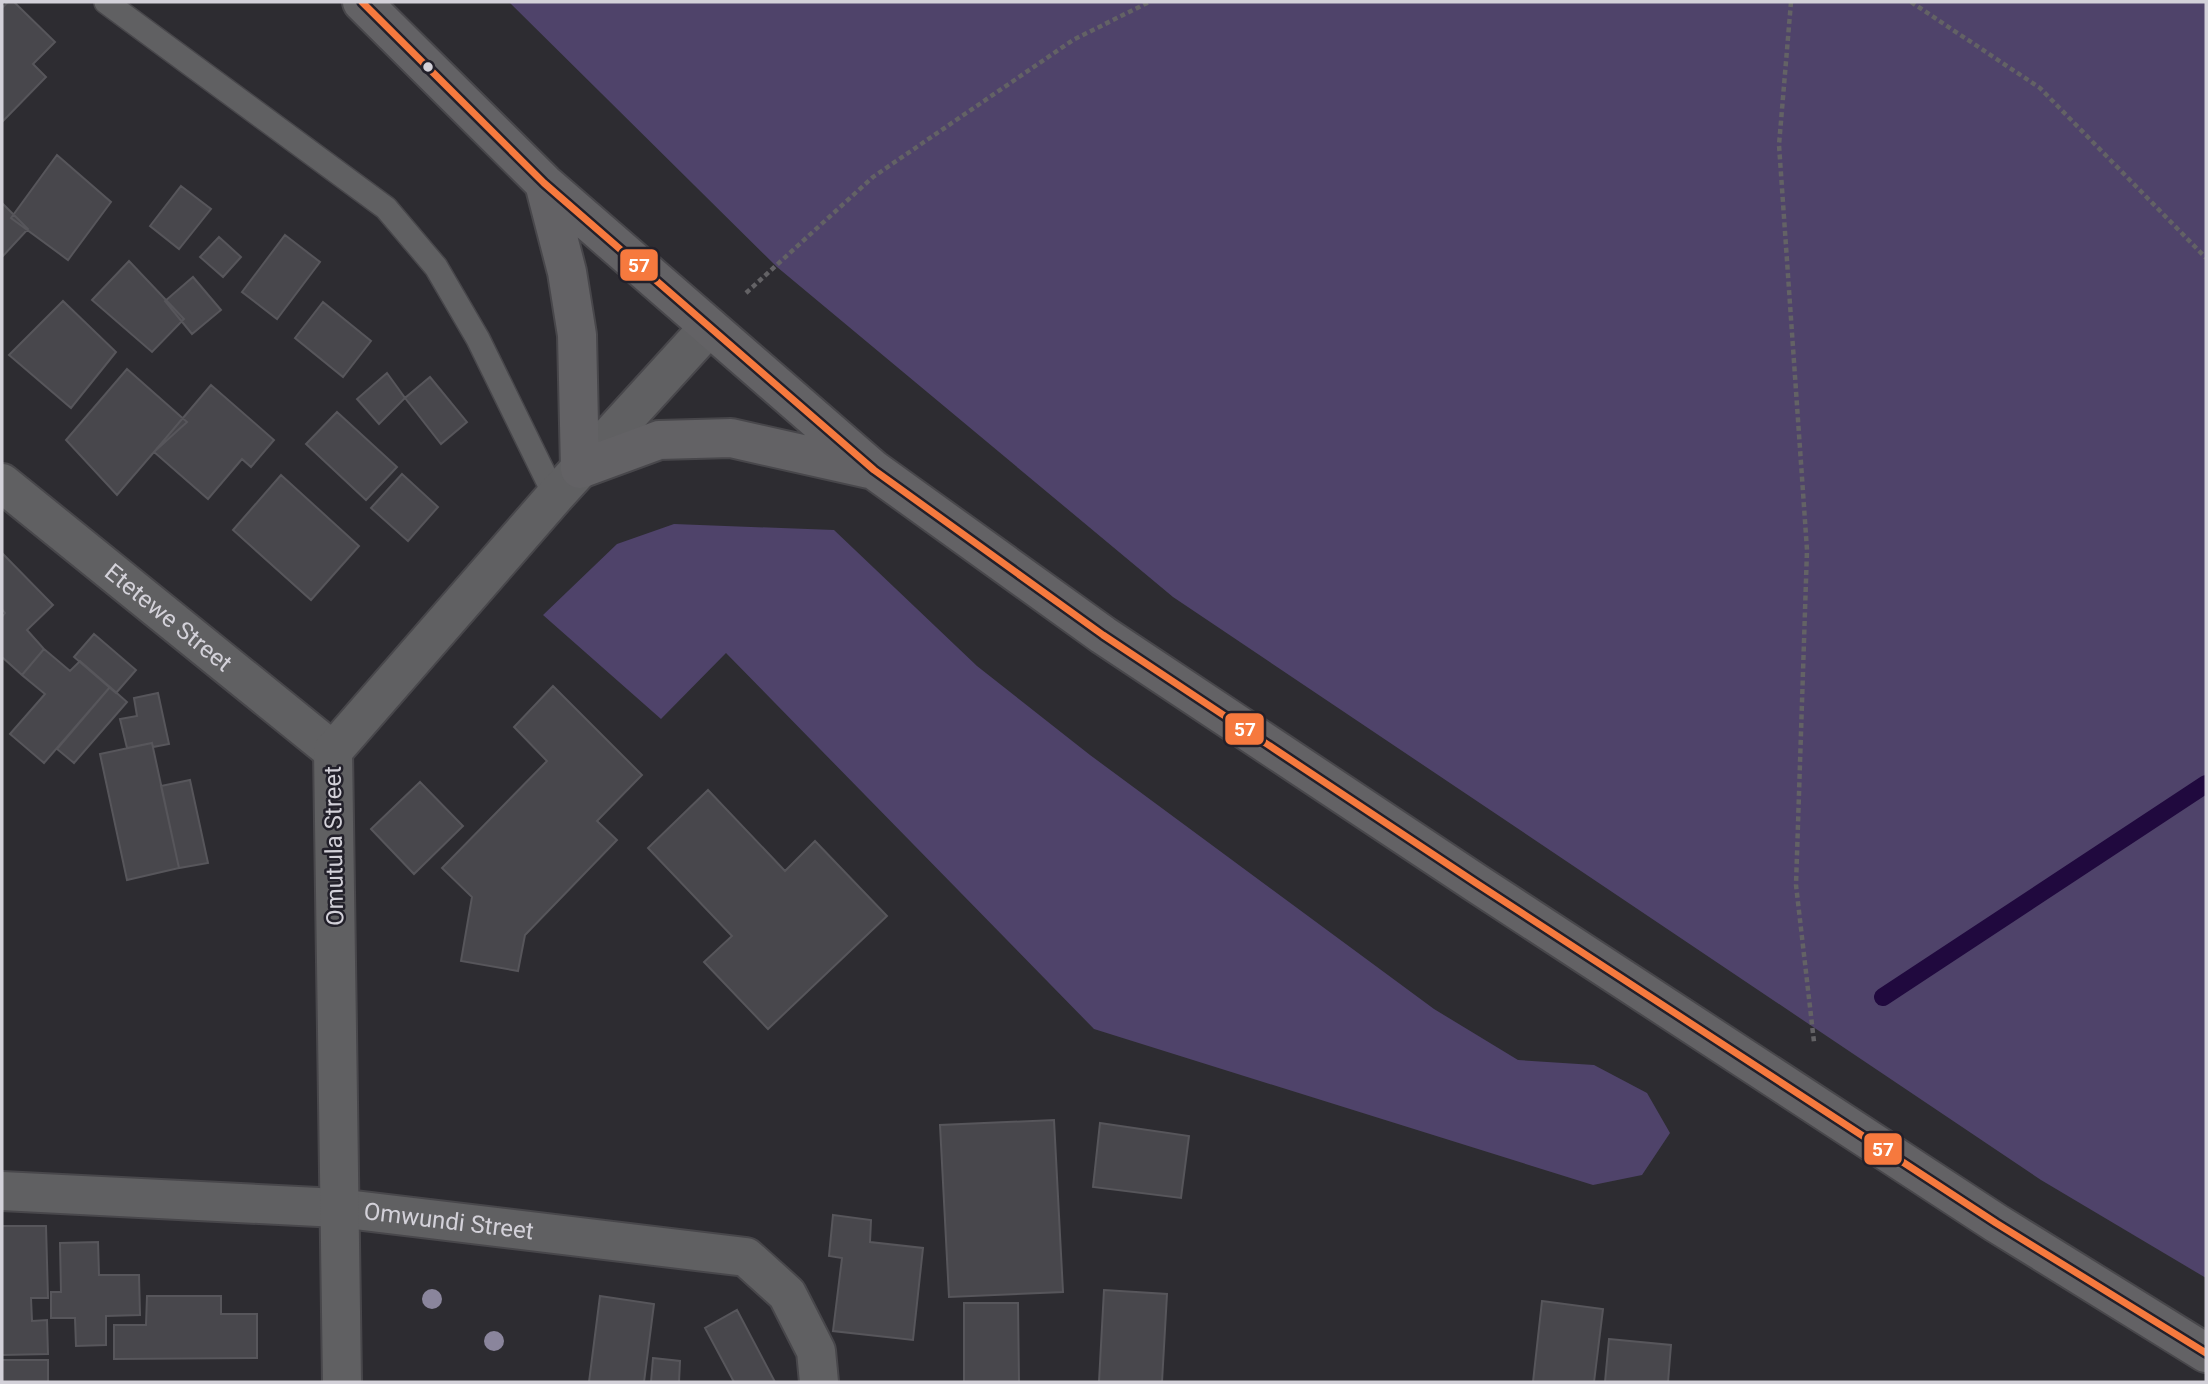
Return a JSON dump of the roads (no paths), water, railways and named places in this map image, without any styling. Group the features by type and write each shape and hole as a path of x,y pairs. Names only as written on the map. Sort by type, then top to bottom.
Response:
{"main road":[{"path":"362,2 544,183 874,470 1103,635 1996,1223 2206,1353"},
{"path":"544,183 566,272 577,335 567,482 659,440 730,438 874,470"}],"street":[{"name":"Omutula Street","path":"342,1382 334,751 567,482 709,327"},
{"name":"Etetewe Street","path":"2,483 334,751"},
{"name":"Omwundi Street","path":"2,1191 338,1208 746,1257 787,1294 816,1351 819,1382"}],"lane":[{"path":"106,2 386,208 436,267 567,482"}],"waterway":[{"path":"1883,997 2206,784"}]}
